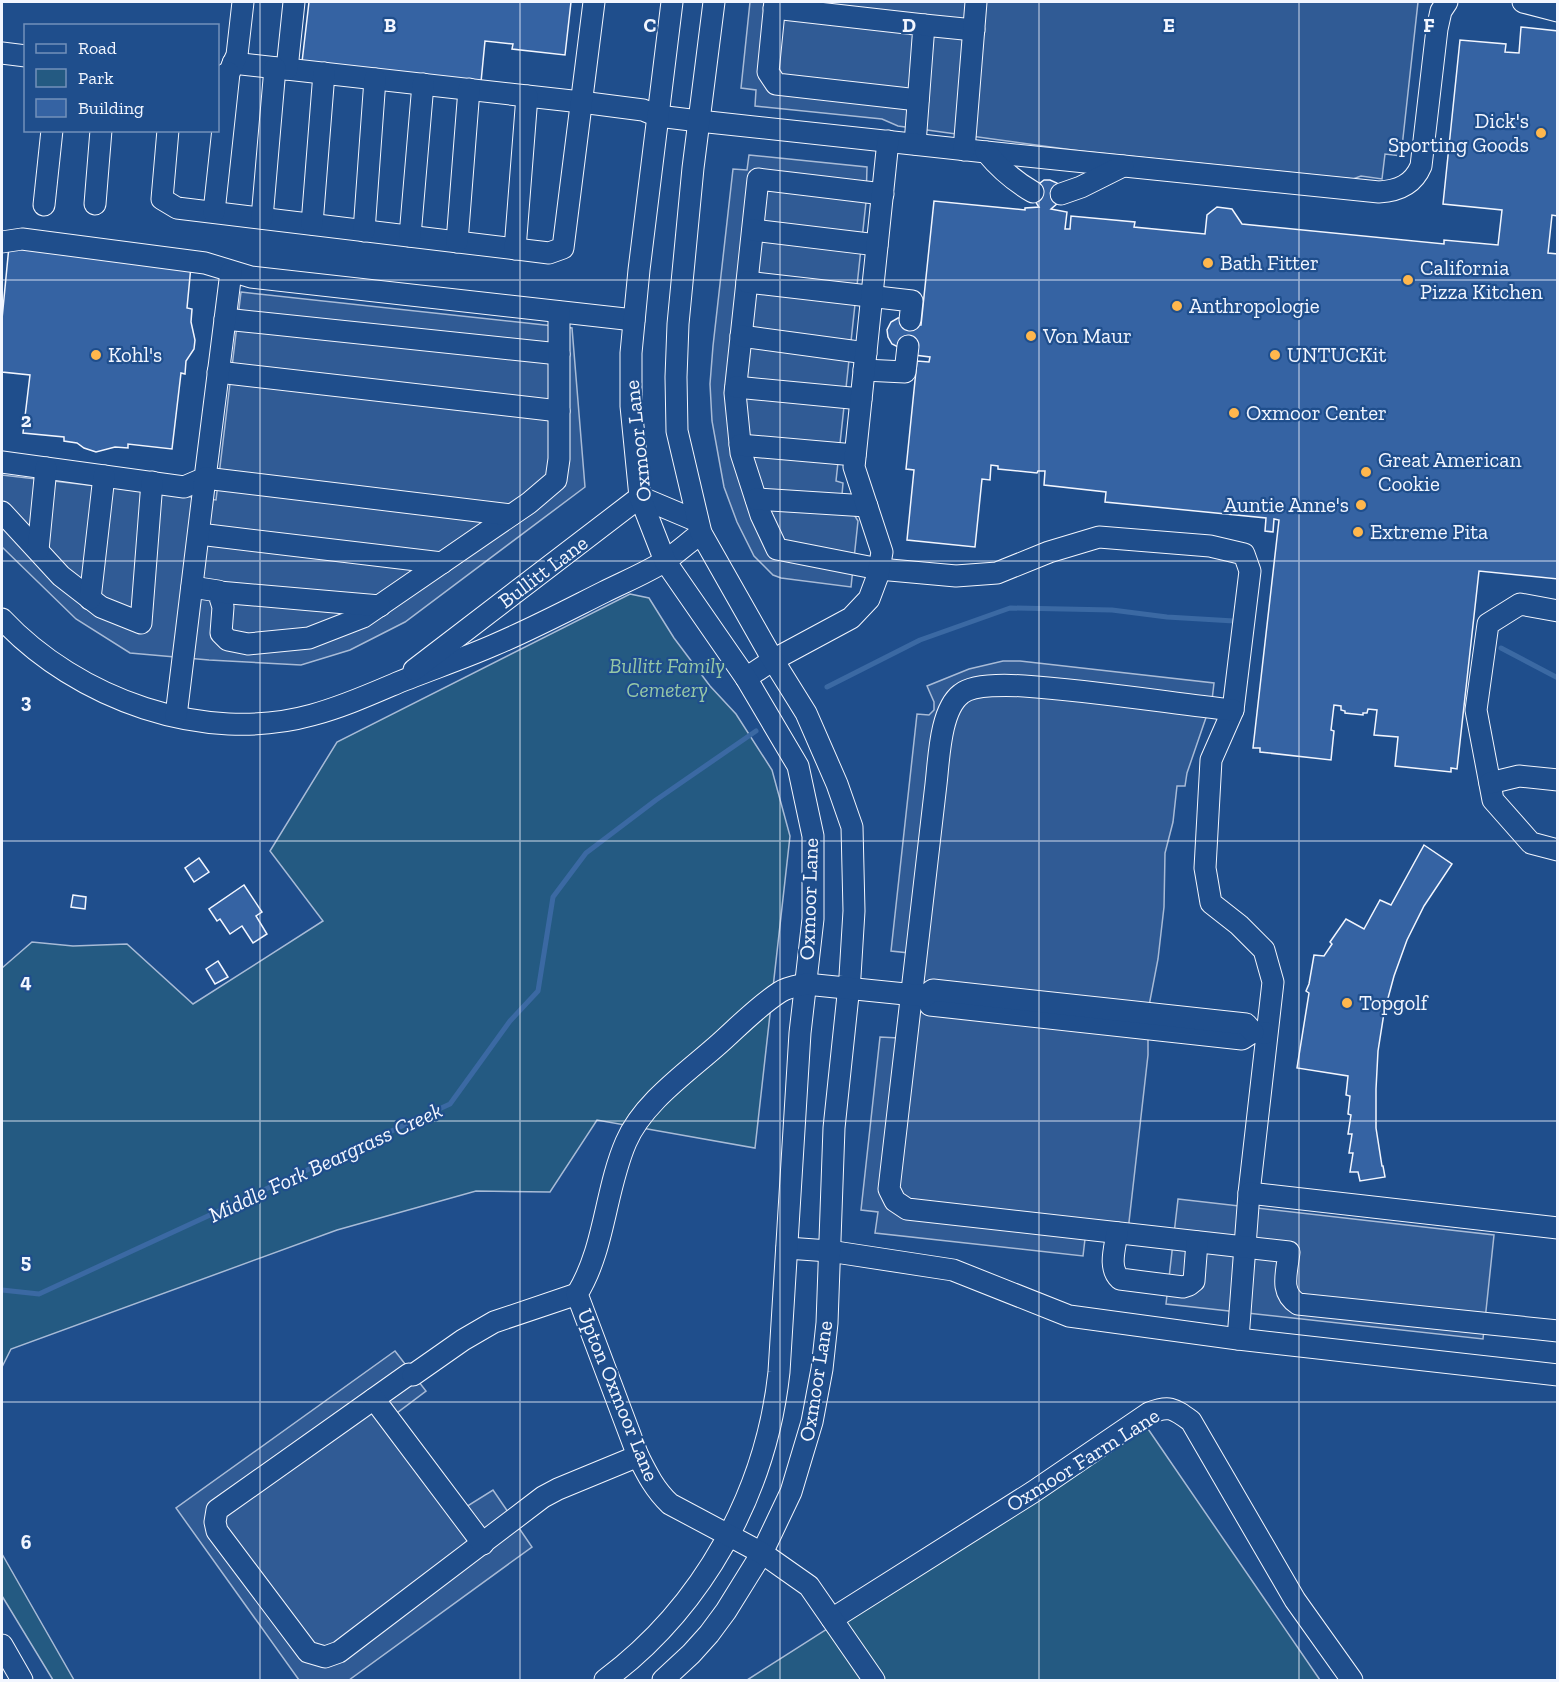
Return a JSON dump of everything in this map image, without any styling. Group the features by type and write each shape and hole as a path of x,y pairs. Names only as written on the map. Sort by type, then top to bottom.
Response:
{"street":[{"path":"214,212 227,70 237,55 243,2"},
{"path":"262,218 281,69 294,2"},
{"path":"168,132 162,199 177,208 549,253 563,248 594,2"},
{"name":"Oxmoor Lane","path":"605,1680 648,1644 686,1602 728,1537 759,1468 774,1410 780,1372 800,1033 813,919 813,836 798,766 746,678 665,561 640,497 631,406 631,353 672,2"},
{"name":"Oxmoor Lane","path":"663,1680 709,1634 762,1553 791,1492 812,1422 827,1323 834,1128 849,988 854,911 852,827 837,784 806,713 773,660 699,527 676,431 676,377 686,246 714,2"},
{"path":"964,150 976,2"},
{"path":"227,70 281,69 324,73 581,102 643,110 658,116 699,121 1364,192 1392,191 1404,187 1414,178 1421,166 1437,29 1441,11 1447,2"},
{"path":"918,100 776,84 768,72 775,5 974,30"},
{"path":"915,144 924,25"},
{"path":"2,53 24,56"},
{"path":"312,224 324,73"},
{"path":"364,231 375,79"},
{"path":"410,236 423,84"},
{"path":"457,242 469,89"},
{"path":"515,249 527,96"},
{"path":"44,205 52,132"},
{"path":"95,204 101,132"},
{"path":"746,678 773,660 851,618 869,599 879,569 882,552 854,467 888,141"},
{"path":"986,152 1015,182 1033,192"},
{"path":"1061,194 1081,187 1123,166"},
{"path":"883,194 758,179 735,387 741,453 756,499 777,549 879,569 956,576 997,573 1049,552 1099,537 1210,546 1244,554 1250,571 1233,710 1211,760 1205,868 1211,903 1239,925 1264,950 1273,982 1260,1033 1238,1339"},
{"path":"753,230 877,244"},
{"path":"2,242 22,239 205,263 251,277 634,320"},
{"path":"177,716 231,272"},
{"path":"747,282 912,301 910,320"},
{"path":"219,592 223,606 221,633 228,640 248,645 309,638 363,617 511,516 556,480 559,459 559,312"},
{"path":"225,319 559,354"},
{"path":"741,336 905,372 908,346"},
{"path":"218,372 559,411"},
{"path":"735,387 861,399"},
{"path":"740,445 855,455"},
{"path":"2,462 184,487 206,478 511,516"},
{"path":"38,550 46,468"},
{"path":"90,599 104,476"},
{"path":"2,512 61,576 101,607 141,623 152,482"},
{"path":"640,497 699,527"},
{"name":"Bullitt Lane","path":"397,683 640,497"},
{"path":"756,499 867,506"},
{"name":"Bullitt Lane","path":"2,619 24,641 62,669 99,690 147,709 177,716 224,723 262,723 311,715 365,698 397,683 468,657 665,561 699,527"},
{"path":"199,534 442,563"},
{"path":"192,587 219,592 380,606"},
{"path":"1557,611 1520,604 1488,624 1476,710 1493,800 1531,843 1557,850"},
{"path":"1233,710 1022,686 981,687 963,692 949,710 943,730 919,995 889,1189 895,1202 907,1209 1289,1252 1285,1292 1298,1305 1557,1331"},
{"path":"1490,783 1519,777 1557,780"},
{"path":"806,984 919,995 930,1005 1242,1039 1260,1033"},
{"name":"Upton Oxmoor Lane","path":"762,1553 728,1537 670,1504 659,1494 638,1456 576,1294 591,1267 621,1153 626,1140 640,1118 662,1095 778,994 788,988 806,984"},
{"path":"1249,1193 1557,1228"},
{"path":"1116,1233 1113,1267 1114,1274 1120,1280 1183,1287 1189,1285 1194,1281 1197,1242"},
{"path":"787,1248 829,1251 953,1270 1069,1316 1238,1339 1557,1375"},
{"path":"576,1294 494,1322 463,1340 217,1510 215,1522 217,1531 308,1652 325,1656 339,1652 543,1497 638,1456"},
{"path":"374,1400 483,1544"},
{"name":"Oxmoor Farm Lane","path":"832,1619 1033,1492 1149,1413 1165,1407 1176,1410 1191,1420 1294,1600 1352,1680"},
{"path":"762,1553 809,1586 874,1680"},
{"path":"2,1646 22,1680"}],"green space":[{"name":"Bullitt Family Cemetery","path":"630,594 649,598 674,638 710,686 736,714 772,770 790,836 755,1148 597,1120 550,1192 476,1191 337,1230 11,1349 2,1367 2,968 32,942 73,946 127,944 193,1004 323,921 270,851 337,742"},
{"path":"1146,1426 1320,1680 747,1680"},
{"path":"2,1554 74,1680 53,1680 2,1596"}],"shaded area":[{"path":"750,2 1418,2 1401,156 1385,154 1382,179 1361,176 1353,179 1080,151 898,126 882,119 755,106 756,90 741,88"},
{"path":"749,155 867,167 866,202 836,481 843,483 842,495 858,521 851,587 773,575 754,556 737,522 724,487 712,421 710,384 733,169 747,170"},
{"path":"241,292 572,328 585,487 405,622 350,650 301,665 130,653 76,619 2,547 2,475 216,500"},
{"path":"1003,661 1214,683 1212,700 1187,773 1185,786 1177,786 1173,822 1165,853 1164,907 1158,959 1148,1011 1148,1055 1129,1222 1130,1244 1085,1239 1083,1256 875,1233 878,1212 861,1210 880,1037 899,1038 909,953 891,951 917,714 929,715 934,710 934,702 927,686 969,669"},
{"path":"1178,1199 1494,1235 1483,1339 1166,1304"},
{"path":"395,1351 426,1391 397,1413 466,1507 493,1490 532,1547 349,1680 299,1680 176,1508"}],"building":[{"path":"309,2 571,2 565,55 512,49 513,44 485,41 481,82 302,62"},
{"name":"Oxmoor Center","path":"1521,27 1558,31 1558,216 1552,215 1548,253 1558,254 1558,579 1479,571 1457,769 1451,768 1451,772 1395,766 1398,737 1374,735 1377,710 1368,709 1363,715 1345,713 1341,710 1341,706 1334,705 1331,760 1260,752 1260,748 1253,748 1279,520 1274,519 1273,532 1265,531 1266,518 1105,502 1106,492 1044,485 1045,471 1037,473 998,469 998,466 991,465 990,480 982,479 975,547 907,540 914,470 906,469 917,361 929,362 930,357 914,355 892,344 887,330 891,322 903,317 915,325 921,325 934,201 1025,210 1025,208 1039,207 1033,198 1035,187 1044,180 1050,180 1061,188 1059,202 1051,209 1067,212 1065,229 1070,229 1071,216 1135,222 1134,227 1205,234 1207,215 1217,207 1232,209 1242,224 1444,244 1444,240 1498,245 1502,210 1443,204 1460,40 1506,44 1505,52 1519,53"},
{"name":"Kohl's","path":"9,246 191,266 187,308 192,309 191,322 195,340 194,349 186,361 185,374 181,373 172,449 128,444 128,448 115,447 96,452 77,443 64,441 64,437 23,433 30,375 2,372 2,319"},
{"name":"Topgolf","path":"1424,845 1452,864 1424,906 1407,940 1394,976 1384,1013 1378,1051 1376,1089 1376,1128 1385,1177 1360,1181 1358,1172 1350,1172 1353,1153 1349,1153 1352,1134 1348,1134 1351,1115 1348,1114 1350,1096 1346,1095 1348,1076 1297,1068 1309,993 1306,991 1314,955 1324,956 1332,944 1330,942 1346,919 1364,929 1380,900 1391,905"},
{"path":"199,858 209,872 194,882 185,868"},
{"path":"244,885 262,912 256,916 267,934 253,943 242,926 230,934 220,919 217,921 209,909"},
{"path":"73,895 86,897 85,909 71,907"},
{"path":"218,961 228,977 215,984 206,969"}],"waterway":[{"name":"Middle Fork Beargrass Creek","path":"827,687 920,640 1010,608 1112,610 1167,617 1234,621"},
{"name":"Middle Fork Beargrass Creek","path":"1501,648 1558,678"},
{"name":"Middle Fork Beargrass Creek","path":"2,1290 39,1294 450,1104 510,1021 538,991 553,897 586,853 656,800 756,731"}],"place":[{"name":"Dick's Sporting Goods","path":"1541,133"},
{"name":"Bath Fitter","path":"1208,263"},
{"name":"California Pizza Kitchen","path":"1408,280"},
{"name":"Anthropologie","path":"1177,306"},
{"name":"Von Maur","path":"1031,336"},
{"name":"Kohl's","path":"96,355"},
{"name":"UNTUCKit","path":"1275,355"},
{"name":"Oxmoor Center","path":"1234,413"},
{"name":"Great American Cookie","path":"1366,472"},
{"name":"Auntie Anne's","path":"1361,505"},
{"name":"Extreme Pita","path":"1358,532"},
{"name":"Topgolf","path":"1347,1003"}]}
